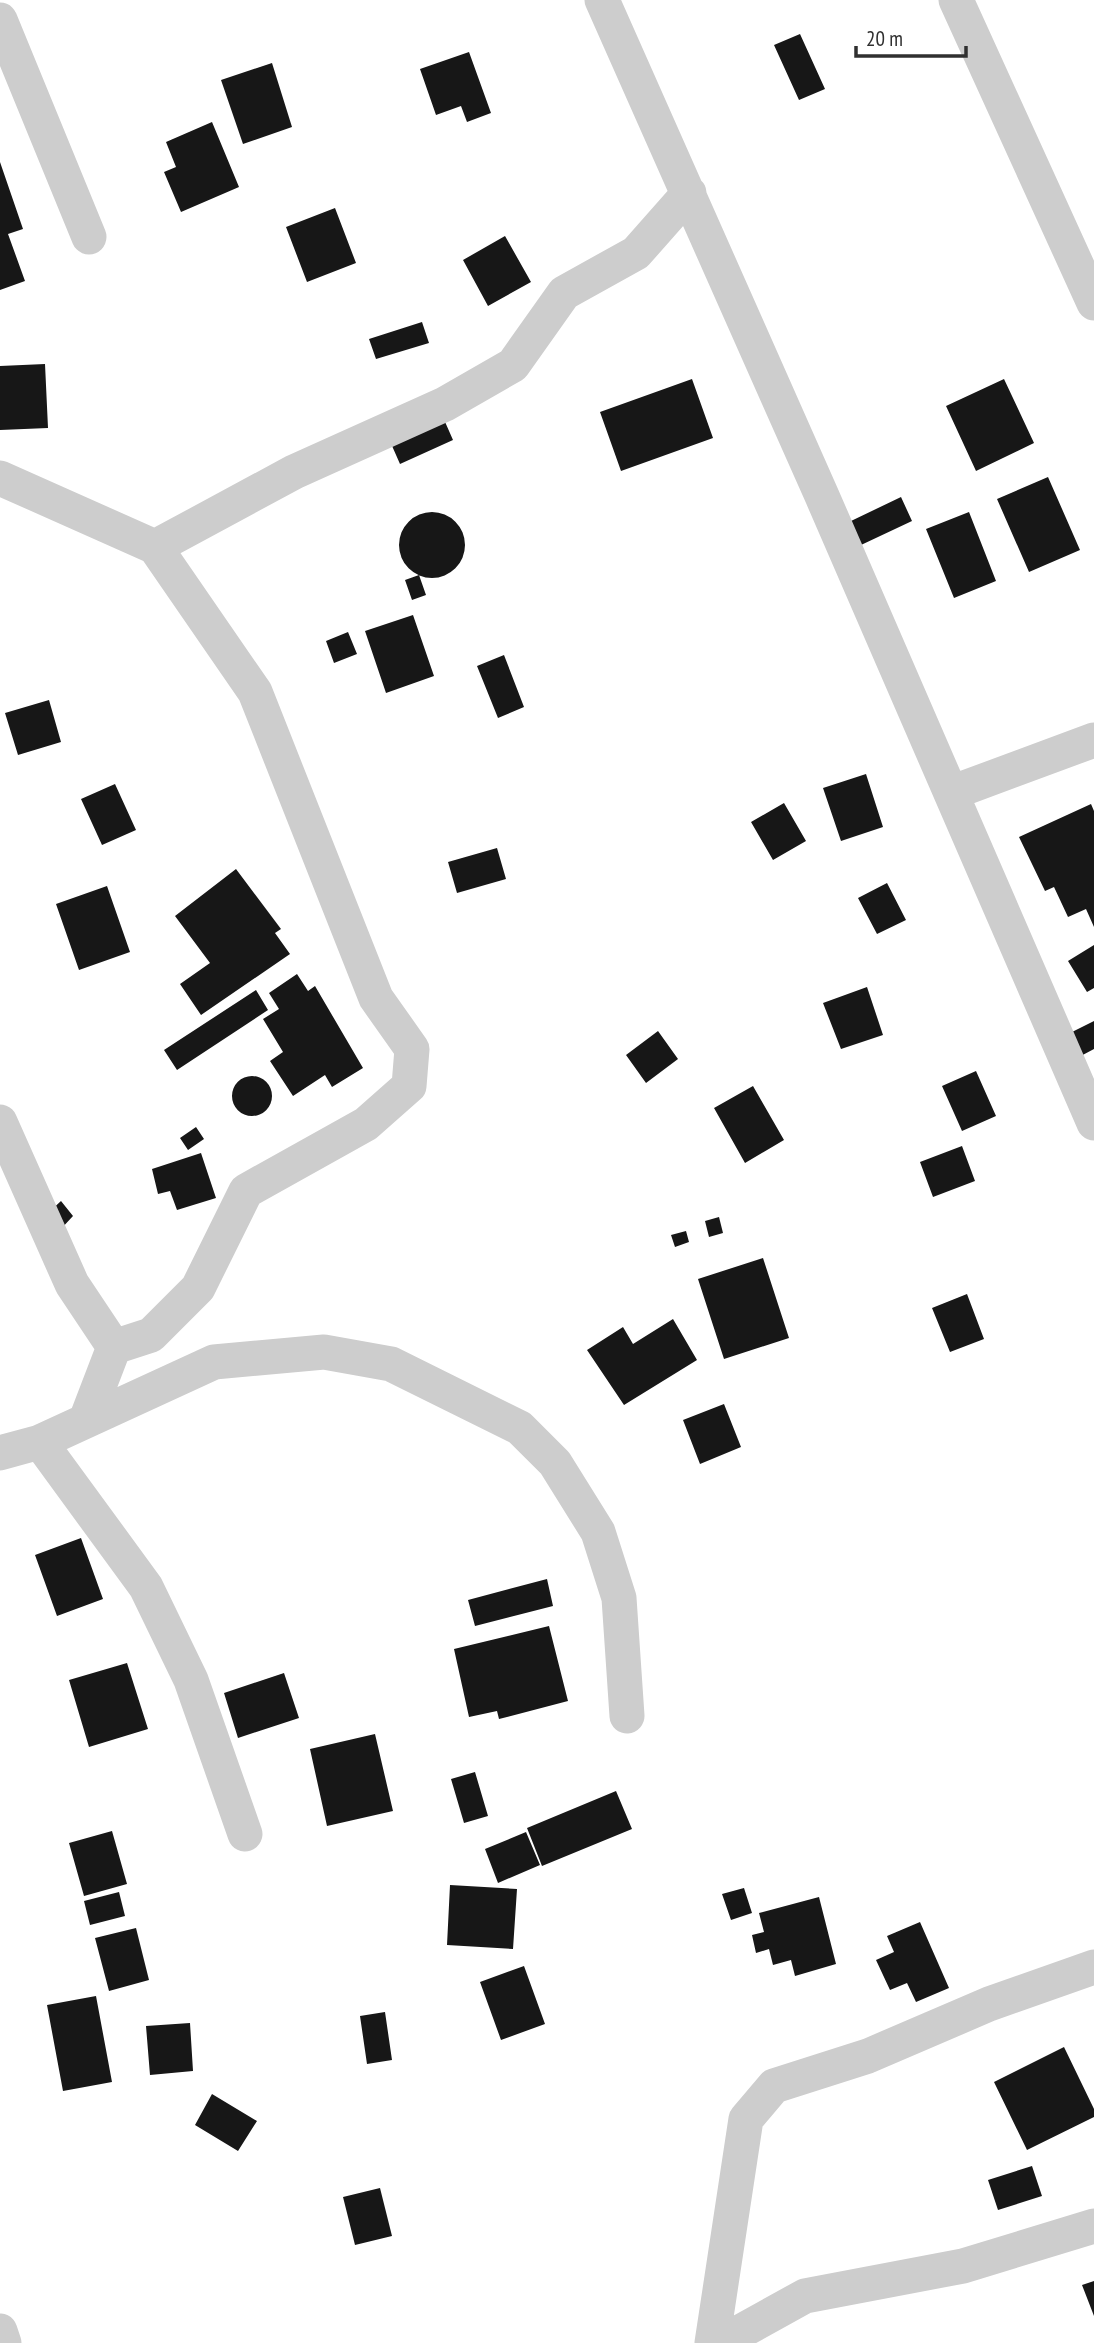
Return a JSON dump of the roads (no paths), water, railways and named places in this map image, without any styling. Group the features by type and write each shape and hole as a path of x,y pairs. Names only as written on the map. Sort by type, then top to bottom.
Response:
{"street":[{"path":"602,0 689,193 1094,1123"},
{"path":"956,0 1094,303"},
{"path":"0,20 89,237"},
{"path":"155,547 294,472 445,404 513,365 564,293 636,253 689,193"},
{"path":"0,478 155,547 255,692 376,998 412,1049 409,1086 366,1124 246,1191 198,1288 151,1335 114,1346"},
{"path":"951,793 1094,740"},
{"path":"0,1122 72,1284 114,1346"},
{"path":"86,1420 114,1346"},
{"path":"0,1453 40,1442 214,1362 324,1352 391,1364 520,1428 555,1463 598,1532 618,1598 627,1716"},
{"path":"40,1442 146,1587 191,1680 245,1834"},
{"path":"712,2343 746,2119 774,2086 868,2056 989,2004 1094,1967"},
{"path":"720,2343 805,2296 963,2266 1094,2226"},
{"path":"0,2331 4,2343"}]}
